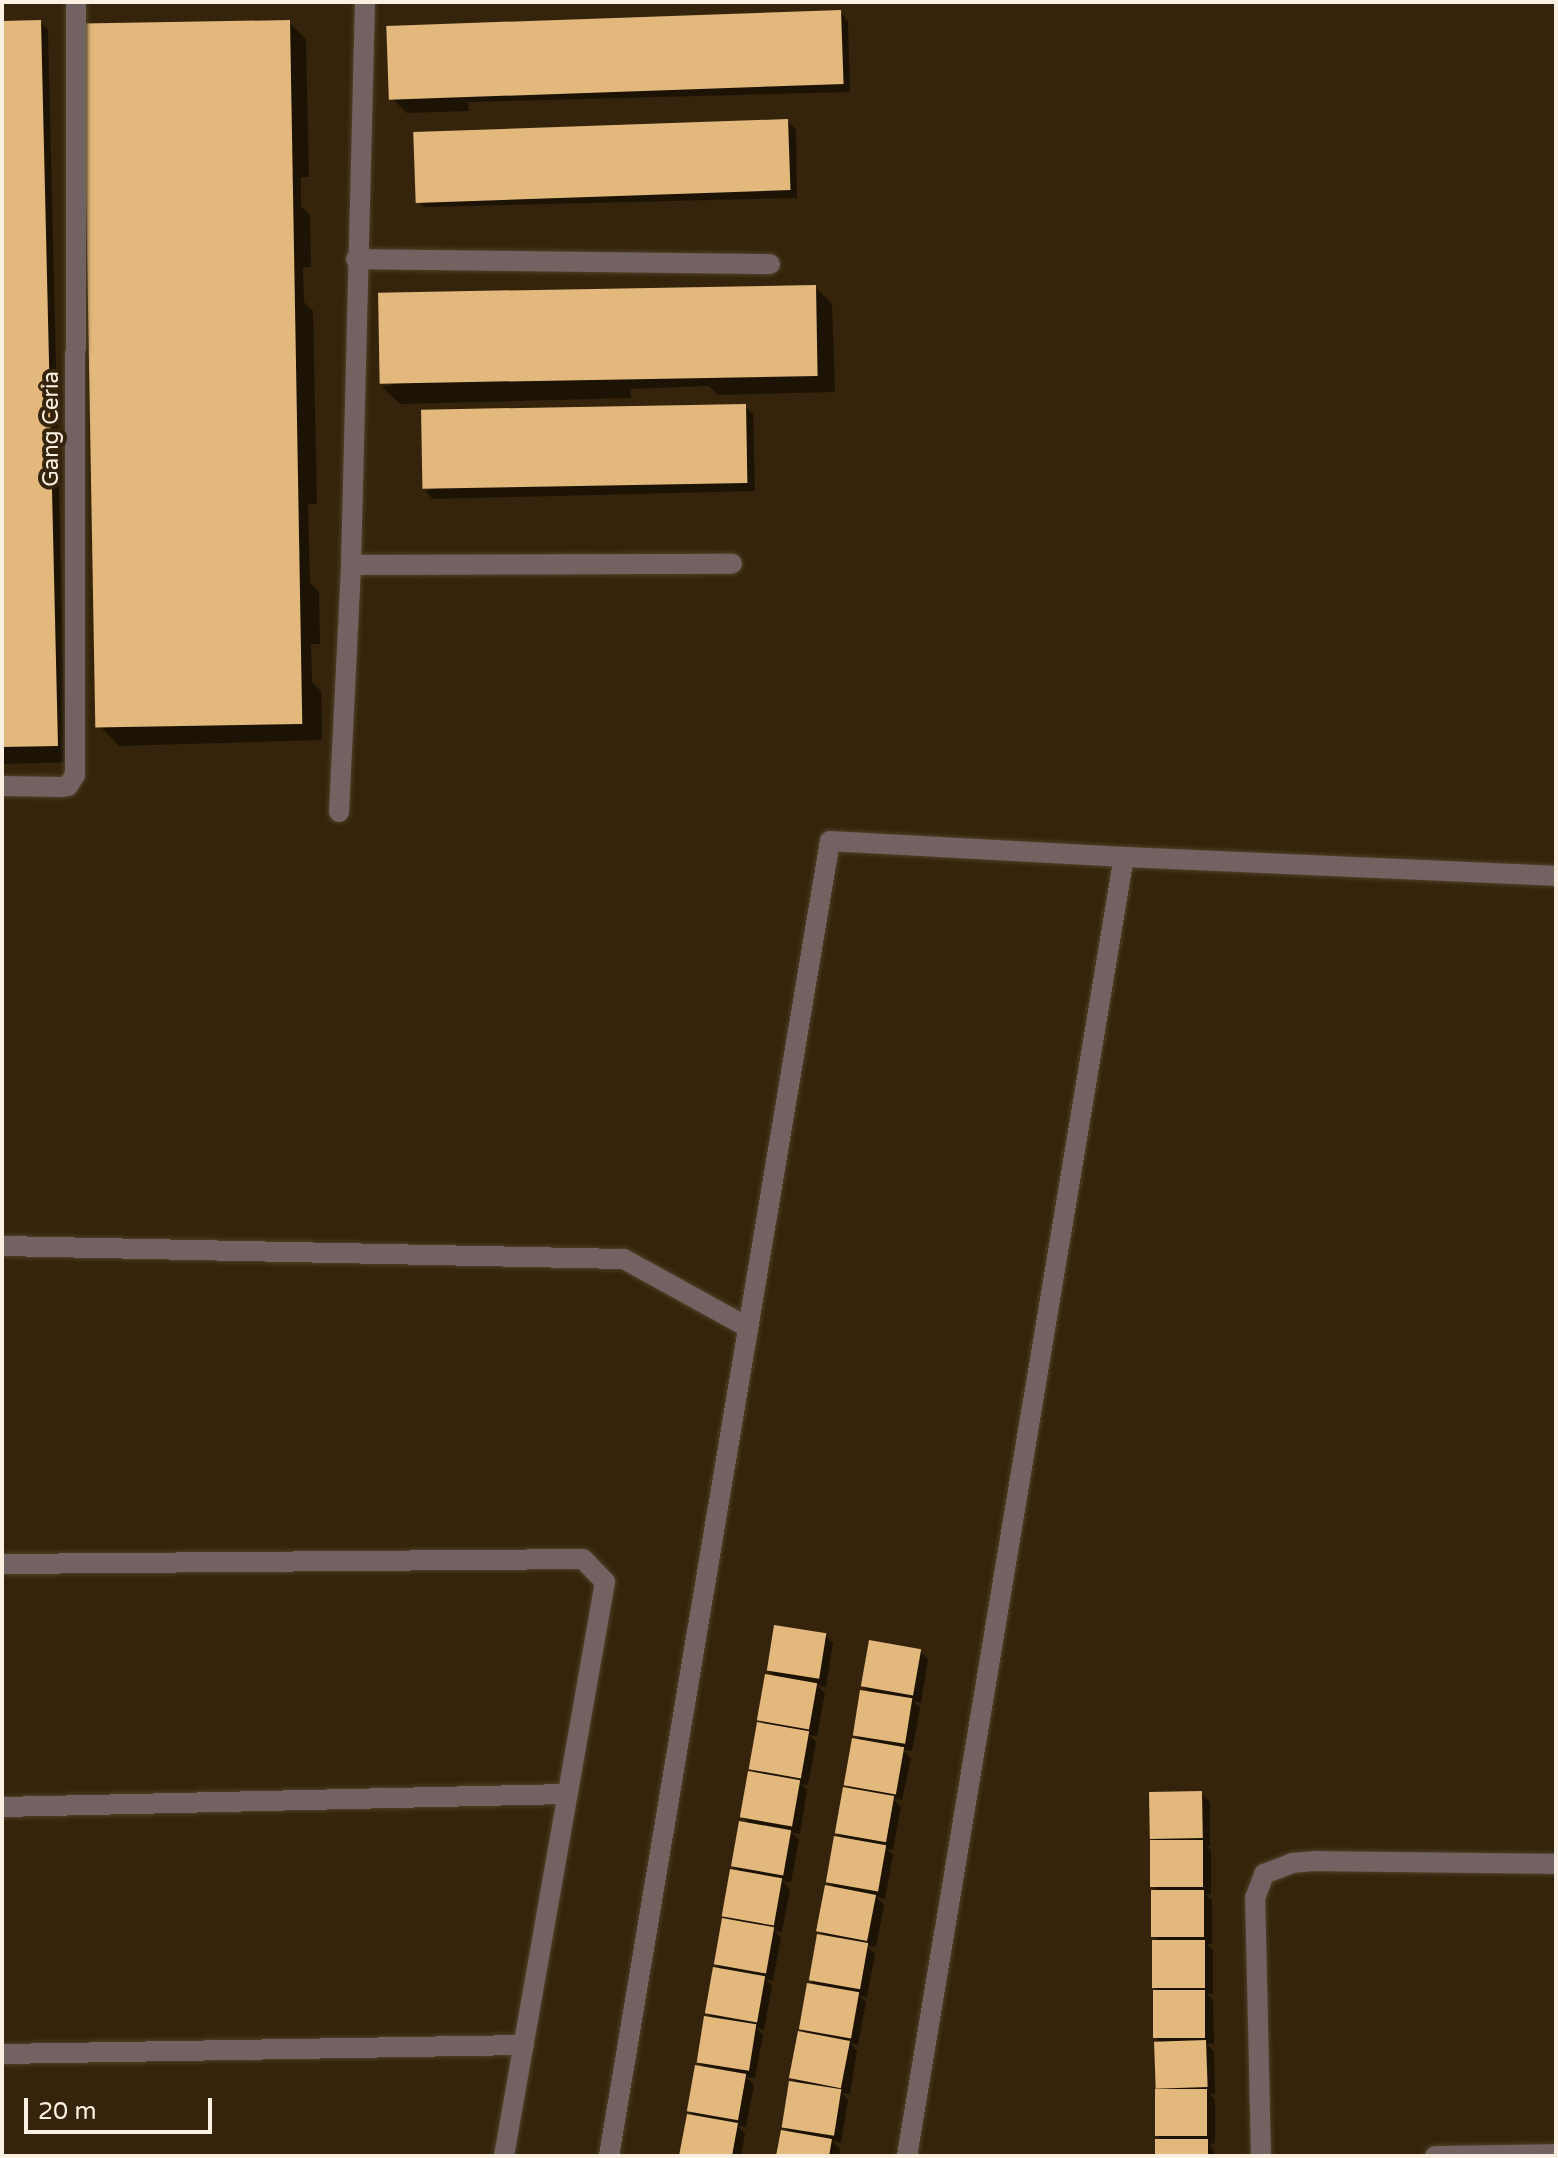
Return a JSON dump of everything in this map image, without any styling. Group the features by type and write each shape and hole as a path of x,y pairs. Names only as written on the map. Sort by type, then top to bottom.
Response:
{"street":[{"name":"Gang Ceria","path":"2,786 61,787 75,778 76,2"},
{"path":"339,812 351,565 356,259 365,2"},
{"path":"356,259 770,264"},
{"path":"351,565 732,564"},
{"path":"609,2156 830,841 1556,876"},
{"path":"907,2156 1124,857"},
{"path":"2,1246 624,1259 747,1327"},
{"path":"2,1564 583,1559 605,1582 504,2156"},
{"path":"2,1807 568,1794"},
{"path":"1261,2156 1255,1898 1264,1874 1292,1863 1316,1861 1556,1864"},
{"path":"2,2054 524,2045"},
{"path":"1435,2156 1556,2154"}],"building":[{"path":"841,10 844,84 389,100 386,26"},
{"path":"41,20 58,746 2,747 2,21"},
{"path":"290,20 302,724 95,728 83,24"},
{"path":"788,119 790,190 416,203 413,132"},
{"path":"816,285 818,376 380,384 378,293"},
{"path":"746,404 747,483 422,489 421,410"},
{"path":"774,1625 826,1633 819,1679 767,1670"},
{"path":"869,1640 921,1649 913,1695 861,1686"},
{"path":"765,1674 817,1683 809,1729 757,1720"},
{"path":"860,1690 912,1698 905,1744 853,1735"},
{"path":"757,1722 809,1731 801,1778 749,1769"},
{"path":"852,1738 904,1747 896,1794 844,1785"},
{"path":"748,1771 800,1780 792,1826 740,1817"},
{"path":"843,1787 894,1796 886,1842 835,1833"},
{"path":"1202,1791 1203,1838 1150,1839 1149,1792"},
{"path":"739,1821 791,1830 783,1876 731,1866"},
{"path":"834,1836 886,1845 878,1891 826,1882"},
{"path":"1150,1840 1203,1840 1203,1887 1150,1887"},
{"path":"730,1869 782,1878 774,1925 722,1916"},
{"path":"825,1885 876,1895 867,1941 816,1931"},
{"path":"1151,1890 1204,1890 1204,1937 1151,1937"},
{"path":"722,1918 774,1927 766,1973 714,1964"},
{"path":"817,1934 868,1943 860,1989 809,1980"},
{"path":"1152,1940 1205,1940 1205,1988 1152,1988"},
{"path":"713,1967 765,1976 757,2022 705,2013"},
{"path":"807,1983 859,1992 851,2038 799,2029"},
{"path":"1153,1990 1205,1990 1205,2038 1153,2038"},
{"path":"704,2016 756,2024 749,2071 697,2062"},
{"path":"798,2031 850,2041 841,2088 789,2078"},
{"path":"1206,2040 1208,2087 1156,2089 1154,2042"},
{"path":"695,2065 746,2074 738,2120 687,2111"},
{"path":"789,2081 841,2089 834,2136 782,2127"},
{"path":"1155,2089 1207,2089 1207,2136 1155,2136"},
{"path":"687,2114 738,2123 732,2156 679,2156"},
{"path":"781,2130 832,2139 829,2156 776,2156"},
{"path":"1155,2139 1208,2139 1208,2156 1155,2156"}]}
